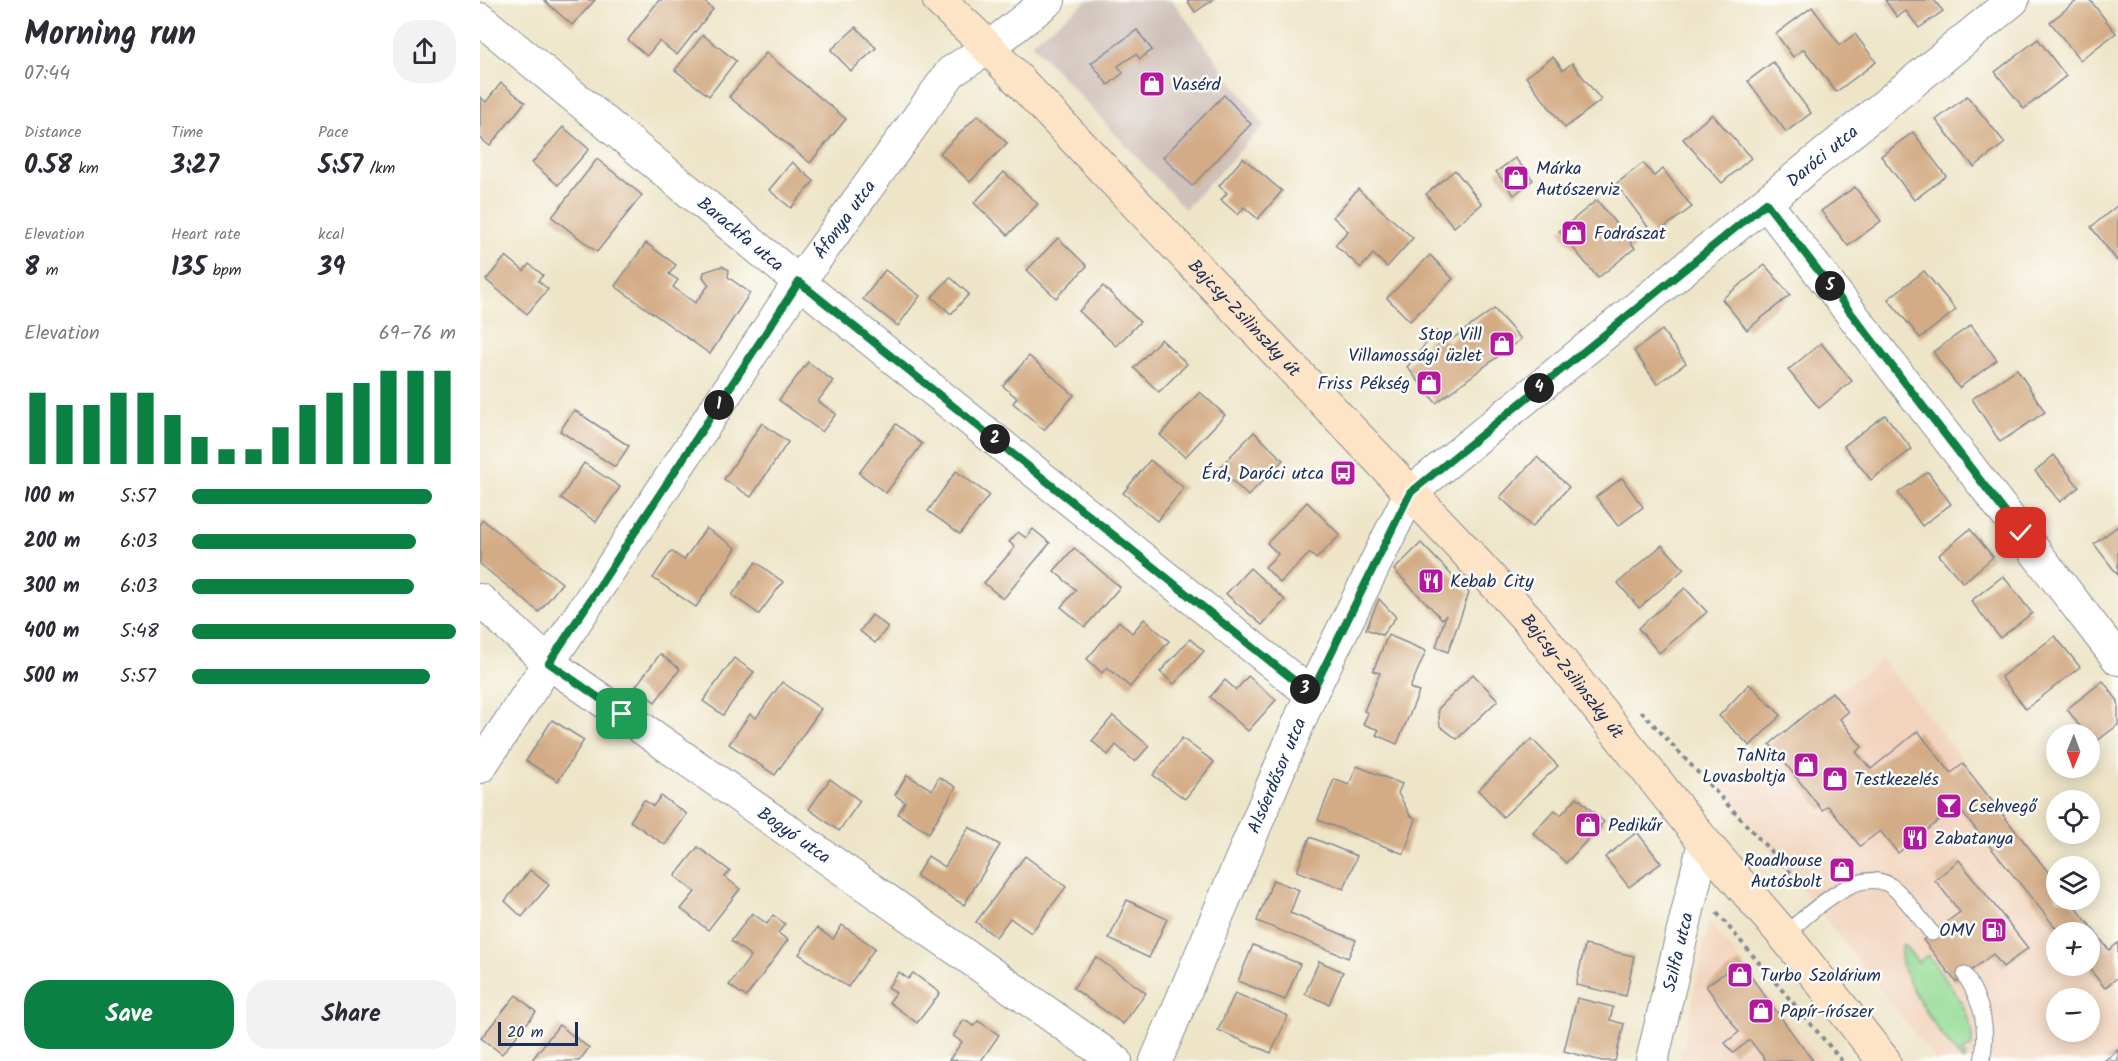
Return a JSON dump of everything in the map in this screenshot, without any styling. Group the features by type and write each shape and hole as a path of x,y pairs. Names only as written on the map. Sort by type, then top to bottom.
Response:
{"main road":[{"name":"Bajcsy-Zsilinszky út","path":"939,0 988,48 1529,621 1704,842 1784,935 1884,1061"}],"street":[{"name":"Áfonya utca","path":"480,767 799,282 951,72 988,48 1049,0"},
{"name":"Daróci utca","path":"1410,493 2013,0"},
{"name":"Barackfa utca","path":"480,19 799,282 1311,694"},
{"path":"1766,203 2118,659"},
{"name":"Alsóerdősor utca","path":"1156,1061 1311,694 1410,493"},
{"name":"Bogyó utca","path":"480,600 549,663 1116,1061"},
{"name":"Szilfa utca","path":"1652,1061 1704,842"}],"lane":[{"path":"1784,935 1845,886 1868,881 1894,888 1932,933"},
{"path":"1965,975 1980,1000 1983,1013 1985,1036 1983,1061"}],"path":[{"path":"1694,885 1842,1061"}],"shaded area":[{"name":"Vasérd","path":"1088,0 1172,0 1264,125 1185,209 1031,43"},
{"path":"1882,659 2046,864 2046,910 2083,910 2093,922 2046,922 2046,976 2100,976 2100,931 2111,945 2118,939 2118,1061 1936,1061 1718,782"},
{"path":"1709,921 1821,1061 1680,1061"}],"green space":[{"path":"1903,944 1918,962 1928,955 1958,997 1972,1033 1972,1046 1962,1052 1966,1057 1963,1061 1933,1022 1912,987 1904,970 1901,955"}],"building":[{"path":"544,0 595,0 572,25"},
{"path":"659,0 702,0 713,9 677,55 659,41 647,56 628,40"},
{"path":"1187,0 1213,0 1195,12"},
{"path":"1885,0 1934,0 1943,11 1919,28 1906,11 1897,17"},
{"path":"2078,0 2090,0 2116,33 2080,60 2050,22"},
{"path":"1812,7 1840,45 1855,34 1876,62 1836,92 1804,49 1793,57 1776,34"},
{"path":"856,27 876,48 851,71 831,50"},
{"path":"1137,30 1152,50 1140,59 1136,54 1118,66 1123,73 1108,85 1091,63"},
{"path":"703,35 736,61 709,96 675,70"},
{"path":"2038,39 2066,76 2024,109 1995,72"},
{"path":"766,53 846,119 810,163 729,97"},
{"path":"1553,57 1563,70 1572,63 1601,100 1565,128 1526,77"},
{"path":"1773,62 1811,113 1786,132 1748,81"},
{"path":"501,83 525,102 490,146 480,138 480,97 486,102"},
{"path":"1224,95 1251,124 1192,186 1163,157"},
{"path":"1967,96 2005,143 1974,167 1936,120"},
{"path":"1712,114 1751,158 1722,183 1683,139"},
{"path":"978,115 1007,143 970,182 940,153"},
{"path":"563,127 589,149 558,185 532,163"},
{"path":"1913,132 1946,176 1914,200 1881,156"},
{"path":"1243,158 1282,191 1258,219 1244,207 1238,215 1221,200 1227,193 1219,186"},
{"path":"1515,158 1533,180 1514,195 1496,172"},
{"path":"597,159 642,195 597,252 552,217"},
{"path":"792,162 814,181 791,208 769,190"},
{"path":"1643,163 1654,176 1663,169 1692,207 1654,235 1616,184"},
{"path":"1455,170 1482,204 1454,227 1426,194"},
{"path":"1004,172 1038,204 1008,235 974,203"},
{"path":"1855,187 1881,221 1848,246 1821,211"},
{"path":"1358,189 1413,238 1387,267 1373,254 1361,268 1335,245 1348,231 1333,217"},
{"path":"1597,200 1635,248 1598,278 1559,231"},
{"path":"2118,205 2118,262 2091,227"},
{"path":"1058,238 1087,266 1056,298 1027,270"},
{"path":"646,243 676,265 669,274 678,280 673,287 695,303 709,285 703,277 704,272 722,266 729,270 728,277 750,293 710,354 615,286"},
{"path":"1430,255 1453,279 1410,321 1387,298"},
{"path":"506,256 524,271 529,264 543,275 538,281 548,289 527,314 486,280"},
{"path":"1765,265 1790,295 1747,330 1722,299"},
{"path":"885,270 920,296 898,326 863,299"},
{"path":"1924,271 1956,310 1920,338 1888,299"},
{"path":"950,277 969,294 951,314 932,297"},
{"path":"1103,286 1140,322 1116,346 1079,311"},
{"path":"1494,309 1521,339 1436,403 1407,367 1436,331 1448,342"},
{"path":"1971,325 1997,360 1959,388 1933,352"},
{"path":"1662,330 1686,363 1657,384 1634,351"},
{"path":"1161,339 1187,364 1159,392 1134,368"},
{"path":"1821,343 1852,381 1819,408 1788,370"},
{"path":"1029,356 1074,395 1044,430 1013,403 1017,398 1003,386"},
{"path":"808,362 833,381 818,401 836,414 822,432 779,400"},
{"path":"2017,369 2045,412 2000,442 1972,399"},
{"path":"1200,392 1225,415 1185,457 1160,435"},
{"path":"574,410 629,446 615,467 560,431"},
{"path":"1885,415 1912,449 1871,480 1844,446"},
{"path":"762,423 788,442 751,497 724,479"},
{"path":"896,424 922,444 886,493 859,473"},
{"path":"1254,432 1283,460 1248,496 1219,468"},
{"path":"2054,455 2079,487 2060,502 2035,471"},
{"path":"1537,457 1569,487 1532,527 1500,497"},
{"path":"1150,460 1184,488 1157,521 1123,493"},
{"path":"584,463 620,487 596,522 561,498"},
{"path":"956,471 989,495 960,534 928,511"},
{"path":"1928,472 1951,504 1922,526 1898,493"},
{"path":"1622,478 1643,507 1618,526 1596,497"},
{"path":"1307,502 1340,535 1316,559 1310,553 1280,583 1265,567 1278,554 1267,543"},
{"path":"483,520 562,583 539,612 480,564 480,523"},
{"path":"2118,526 2118,575 2094,544"},
{"path":"706,528 736,548 696,607 653,578 671,551 684,560"},
{"path":"1033,529 1050,543 1003,599 984,583 1015,547 1009,542 1018,532 1026,538"},
{"path":"1970,529 1993,557 1963,583 1939,555"},
{"name":"Kebab City","path":"1421,543 1469,593 1448,652 1436,647 1446,615 1442,619 1394,570"},
{"path":"1662,545 1684,569 1639,608 1618,583"},
{"path":"1074,548 1120,587 1085,627 1061,607 1076,590 1054,571"},
{"path":"756,562 783,582 759,614 732,595"},
{"path":"1250,568 1285,600 1262,625 1226,594"},
{"path":"2003,576 2032,613 2000,638 1971,601"},
{"path":"1685,588 1707,612 1659,653 1638,628"},
{"path":"1379,599 1396,617 1382,635 1366,629"},
{"path":"872,615 888,627 875,643 860,631"},
{"path":"1144,619 1169,641 1130,687 1107,667 1102,673 1087,659 1119,621 1132,633"},
{"path":"1388,635 1426,651 1410,688 1419,692 1397,744 1376,735 1379,730 1363,724 1368,713 1364,711 1380,673 1373,671"},
{"path":"2055,636 2080,667 2026,709 2001,677"},
{"path":"1190,639 1204,651 1174,684 1160,672"},
{"path":"660,654 680,669 655,702 635,687"},
{"path":"734,658 754,672 723,715 703,701"},
{"path":"1473,674 1498,700 1457,739 1440,726 1438,709"},
{"path":"1248,676 1276,700 1248,731 1210,697 1225,680 1236,690"},
{"path":"2103,681 2118,701 2118,725 2100,739 2100,724 2078,724 2067,709"},
{"path":"782,682 821,709 775,775 729,744 750,714 756,718"},
{"path":"1749,684 1781,715 1750,746 1719,716"},
{"path":"1832,692 1848,712 1840,719 1862,747 1856,752 1871,769 1918,731 1951,773 1963,764 2046,869 2046,910 2078,910 2087,922 2051,922 1957,806 1898,853 1880,831 1860,846 1828,806 1822,810 1770,744"},
{"path":"1113,716 1149,746 1135,762 1116,745 1108,755 1092,741"},
{"path":"552,720 584,740 558,781 526,761"},
{"path":"1182,738 1214,762 1185,799 1153,775"},
{"path":"1532,739 1558,766 1503,817 1478,790"},
{"path":"1357,766 1402,784 1398,793 1410,815 1416,819 1404,854 1318,820 1334,779 1349,785"},
{"path":"907,775 932,790 939,777 956,787 929,833 898,814 905,802 895,795"},
{"path":"830,779 860,801 839,831 809,809"},
{"path":"661,796 687,814 665,845 630,821 644,800 653,806"},
{"path":"1577,797 1604,822 1566,863 1533,833 1555,810 1561,815"},
{"path":"969,827 1000,845 964,905 916,876 928,856 945,867"},
{"path":"1637,832 1661,863 1629,887 1605,857"},
{"path":"1310,837 1357,856 1344,889 1297,871"},
{"path":"698,847 730,871 725,877 740,889 708,930 681,909 695,892 675,876"},
{"path":"1025,856 1066,887 1031,933 1010,918 996,937 976,922"},
{"path":"1959,860 2028,948 2003,967 1993,954 1956,982 1923,940 1960,912 1935,880"},
{"path":"530,870 549,885 522,917 505,901"},
{"path":"1273,880 1299,890 1290,913 1356,940 1348,958 1257,921"},
{"path":"1127,900 1167,919 1149,958 1109,939"},
{"path":"752,913 767,924 773,915 785,924 778,933 788,940 746,997 729,985 751,956 731,941"},
{"path":"842,925 875,948 848,987 799,954 817,928 833,939"},
{"path":"2100,938 2109,950 2118,943 2118,977 2105,988 2095,976 2100,976"},
{"path":"1253,945 1300,964 1285,1000 1238,981"},
{"path":"1585,945 1634,956 1626,996 1576,985"},
{"path":"1096,957 1146,993 1123,1024 1073,988"},
{"path":"1319,961 1343,972 1329,1004 1305,994"},
{"path":"1740,962 1813,1061 1766,1061 1750,1040 1733,1053 1725,1043 1739,1032 1706,986"},
{"path":"899,972 908,979 913,973 940,993 917,1023 889,1002 896,993 888,987"},
{"path":"1235,993 1288,1016 1271,1053 1218,1030"},
{"path":"516,995 536,1012 502,1054 481,1038"},
{"path":"1577,998 1613,1007 1610,1020 1624,1024 1615,1061 1602,1061 1564,1051"},
{"path":"964,1020 974,1026 978,1021 999,1035 981,1061 949,1060 962,1042 953,1036"},
{"path":"559,1025 589,1048 579,1061 531,1061"},
{"path":"2118,1050 2118,1061 2104,1061"}],"place":[{"name":"Vasérd","path":"1152,84"},
{"name":"Márka Autószerviz","path":"1516,178"},
{"name":"Fodrászat","path":"1574,233"},
{"name":"Stop Vill Villamossági üzlet","path":"1502,344"},
{"name":"Friss Pékség","path":"1429,383"},
{"name":"Érd, Daróci utca","path":"1343,473"},
{"name":"Kebab City","path":"1431,581"},
{"name":"TaNita Lovasboltja","path":"1806,765"},
{"name":"Testkezelés","path":"1835,779"},
{"name":"Csehvegő","path":"1949,806"},
{"name":"Pedikűr","path":"1588,825"},
{"name":"Zabatanya","path":"1915,838"},
{"name":"Roadhouse Autósbolt","path":"1842,870"},
{"name":"OMV","path":"1994,930"},
{"name":"Turbo Szolárium","path":"1740,975"},
{"name":"Papír-írószer","path":"1761,1011"}],"route":[{"path":"622,714 549,663 799,282 1311,694 1410,493 1766,203 2021,533"}]}
